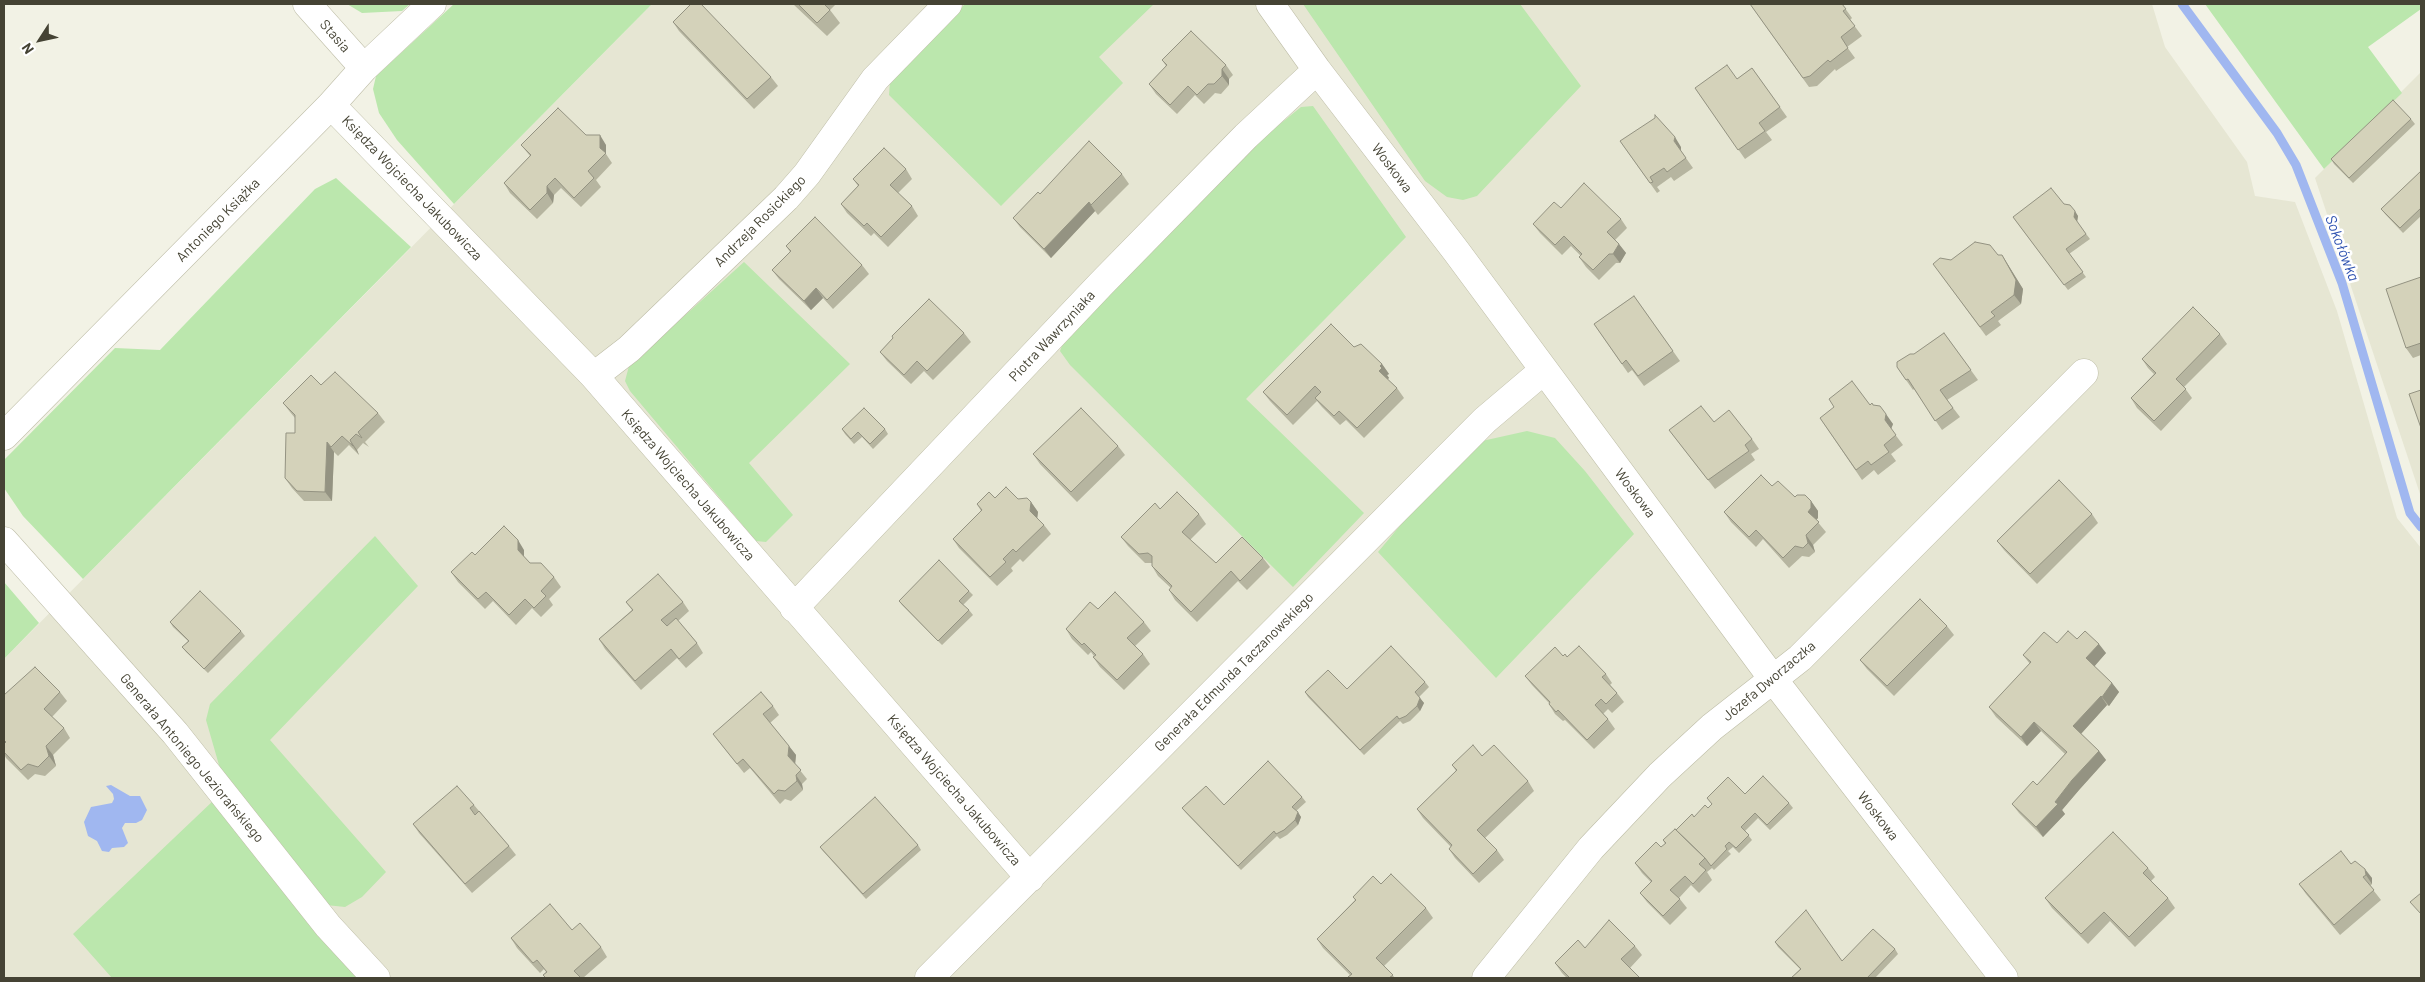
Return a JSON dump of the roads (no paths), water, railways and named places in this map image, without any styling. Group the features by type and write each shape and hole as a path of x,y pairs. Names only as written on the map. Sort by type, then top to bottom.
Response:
{"street":[{"name":"Stasia","path":"307,4 364,68"},
{"name":"Antoniego Książka","path":"4,436 331,105 364,68 432,4"},
{"name":"Andrzeja Rosickiego","path":"594,376 629,349 786,198 807,174 875,79 948,4"},
{"name":"Woskowa","path":"1270,4 1317,70 1456,251 1772,679 2004,978"},
{"name":"Piotra Wawrzyniaka","path":"794,608 1108,277 1246,136 1317,70"},
{"name":"Księdza Wojciecha Jakubowicza","path":"331,105 594,376 1030,878"},
{"name":"Generała Edmunda Taczanowskiego","path":"929,978 1485,420 1544,370"},
{"name":"Józefa Dworzaczka","path":"1486,978 1591,848 1660,775 1712,727 1800,658 2084,373"},
{"name":"Generała Antoniego Jeziorańskiego","path":"4,540 175,733 328,926 376,978"}],"water":[{"path":"111,785 130,796 140,796 147,810 142,820 136,823 125,823 122,828 128,843 124,847 112,848 109,852 102,851 97,841 88,836 84,822 91,807 112,803 114,799 113,794 106,786"}],"waterway":[{"name":"Sokołówka","path":"2182,4 2277,133 2296,165 2342,283 2410,513 2421,527"}]}
